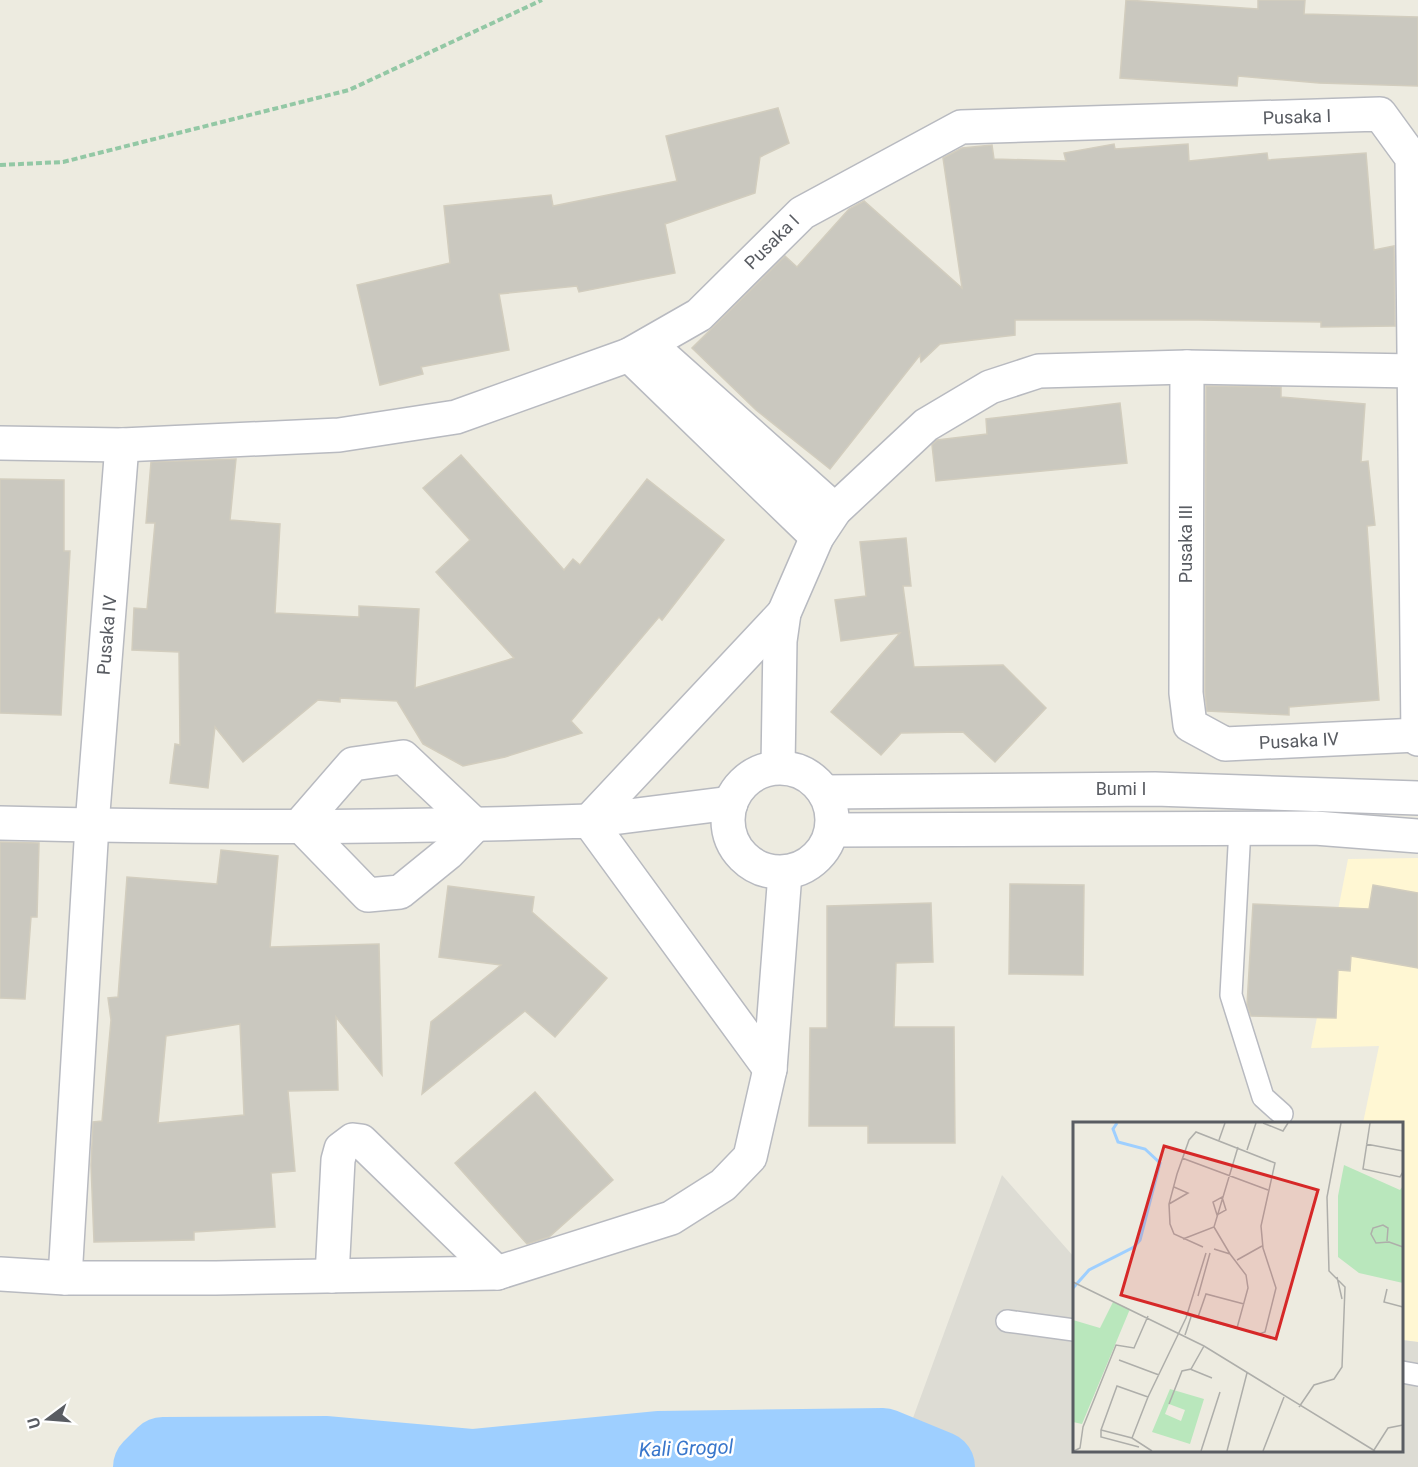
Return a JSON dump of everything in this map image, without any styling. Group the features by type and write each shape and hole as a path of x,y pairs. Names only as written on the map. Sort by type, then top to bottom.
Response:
{"street":[{"name":"Pusaka I","path":"639,349 699,315 802,213 961,127 1380,114 1412,158 1418,737"},
{"path":"0,443 122,445 339,435 456,417 639,349 826,524"},
{"path":"778,767 780,641 784,613 826,524 926,425 990,387 1039,371 1187,367 1415,371"},
{"name":"Pusaka III","path":"1187,367 1187,720"},
{"name":"Pusaka IV","path":"64,1278 92,825 122,445"},
{"path":"589,821 784,613"},
{"name":"Pusaka IV","path":"1187,720 1190,725 1225,744 1418,737"},
{"path":"300,825 353,764 403,757 475,825"},
{"path":"778,767 796,770 812,778 824,792 832,810 832,830 827,846 816,859 802,869 785,873 765,870 746,860 733,844 728,824 731,803 741,785 757,773 778,767"},
{"name":"Bumi I","path":"824,792 1155,789 1418,798"},
{"path":"0,823 202,828 300,825 475,825 589,821 731,803"},
{"path":"589,821 770,1069"},
{"path":"300,825 368,895 400,892 447,853 475,825"},
{"path":"832,830 1315,828 1418,836"},
{"path":"0,1274 64,1278 497,1273 671,1218 723,1185 750,1157 770,1069 785,873"},
{"path":"332,1276 338,1160 341,1149 353,1140 361,1141 497,1273"}],"lane":[{"path":"1240,828 1231,995 1263,1097 1282,1114"},
{"path":"1007,1321 1073,1330"},
{"path":"1403,1372 1418,1375"}],"path":[{"path":"0,165 63,162 350,90 542,0"}],"shaded area":[{"path":"1418,858 1418,1342 1403,1340 1403,1122 1363,1122 1379,1046 1311,1048 1348,859"},
{"path":"1002,1175 1073,1256 1073,1452 1403,1452 1403,1340 1418,1342 1418,1467 895,1467"}],"building":[{"path":"1126,0 1258,9 1258,0 1305,0 1304,14 1418,17 1418,86 1319,83 1238,76 1237,86 1120,78"},
{"path":"778,108 789,143 760,157 755,193 665,224 675,273 579,292 577,286 499,294 509,350 421,367 423,374 380,385 357,285 450,263 444,206 551,195 553,206 677,181 666,136"},
{"path":"1114,144 1115,149 1188,144 1189,161 1267,153 1268,160 1366,153 1374,250 1394,246 1395,326 1321,327 1321,322 1199,320 1015,320 1015,335 940,344 921,362 920,355 830,469 756,410 692,348 785,256 797,267 849,209 864,201 962,288 943,158 962,148 992,145 994,159 1066,161 1064,153"},
{"path":"1206,386 1281,387 1281,397 1365,404 1361,462 1368,461 1375,525 1367,526 1379,700 1289,707 1289,715 1207,711 1205,692"},
{"path":"1120,403 1127,463 936,481 932,445 937,440 987,434 986,419"},
{"path":"461,455 564,570 573,559 580,565 647,479 724,540 662,620 659,617 571,721 582,733 505,757 463,766 423,744 397,701 340,698 340,702 318,700 243,762 215,727 208,788 170,783 175,744 180,745 179,652 132,650 134,608 147,609 155,523 146,523 151,462 236,459 230,520 280,524 275,613 359,617 359,606 419,609 415,688 514,658 436,572 470,540 423,488"},
{"path":"0,479 64,480 64,551 70,551 61,715 0,713"},
{"path":"906,538 911,586 903,586 914,667 1003,665 1046,708 995,762 963,732 901,733 881,755 831,712 900,633 841,641 835,600 866,596 860,542"},
{"path":"0,842 39,843 37,917 31,917 25,999 0,998"},
{"path":"221,850 278,856 270,947 379,944 382,1075 336,1017 338,1090 288,1091 295,1171 271,1173 275,1227 194,1232 194,1240 94,1242 91,1165 93,1122 102,1121 111,1020 108,998 118,997 127,877 217,884","holes":["240,1024 244,1115 158,1123 166,1036"]},
{"path":"1010,884 1084,885 1083,975 1009,974"},
{"path":"1373,885 1418,893 1418,968 1351,956 1350,971 1338,970 1336,1018 1251,1016 1247,1005 1253,904 1369,909"},
{"path":"448,886 534,897 532,912 607,978 555,1037 525,1011 422,1094 431,1022 501,965 439,957"},
{"path":"931,903 933,962 896,963 894,1027 954,1027 955,1143 868,1143 868,1126 809,1126 810,1028 827,1028 827,906"},
{"path":"535,1092 613,1180 549,1237 527,1244 455,1163"}],"waterway":[{"name":"Kali Grogol","path":"149,1467 163,1453 327,1452 473,1465 658,1447 883,1444 939,1467"}]}
